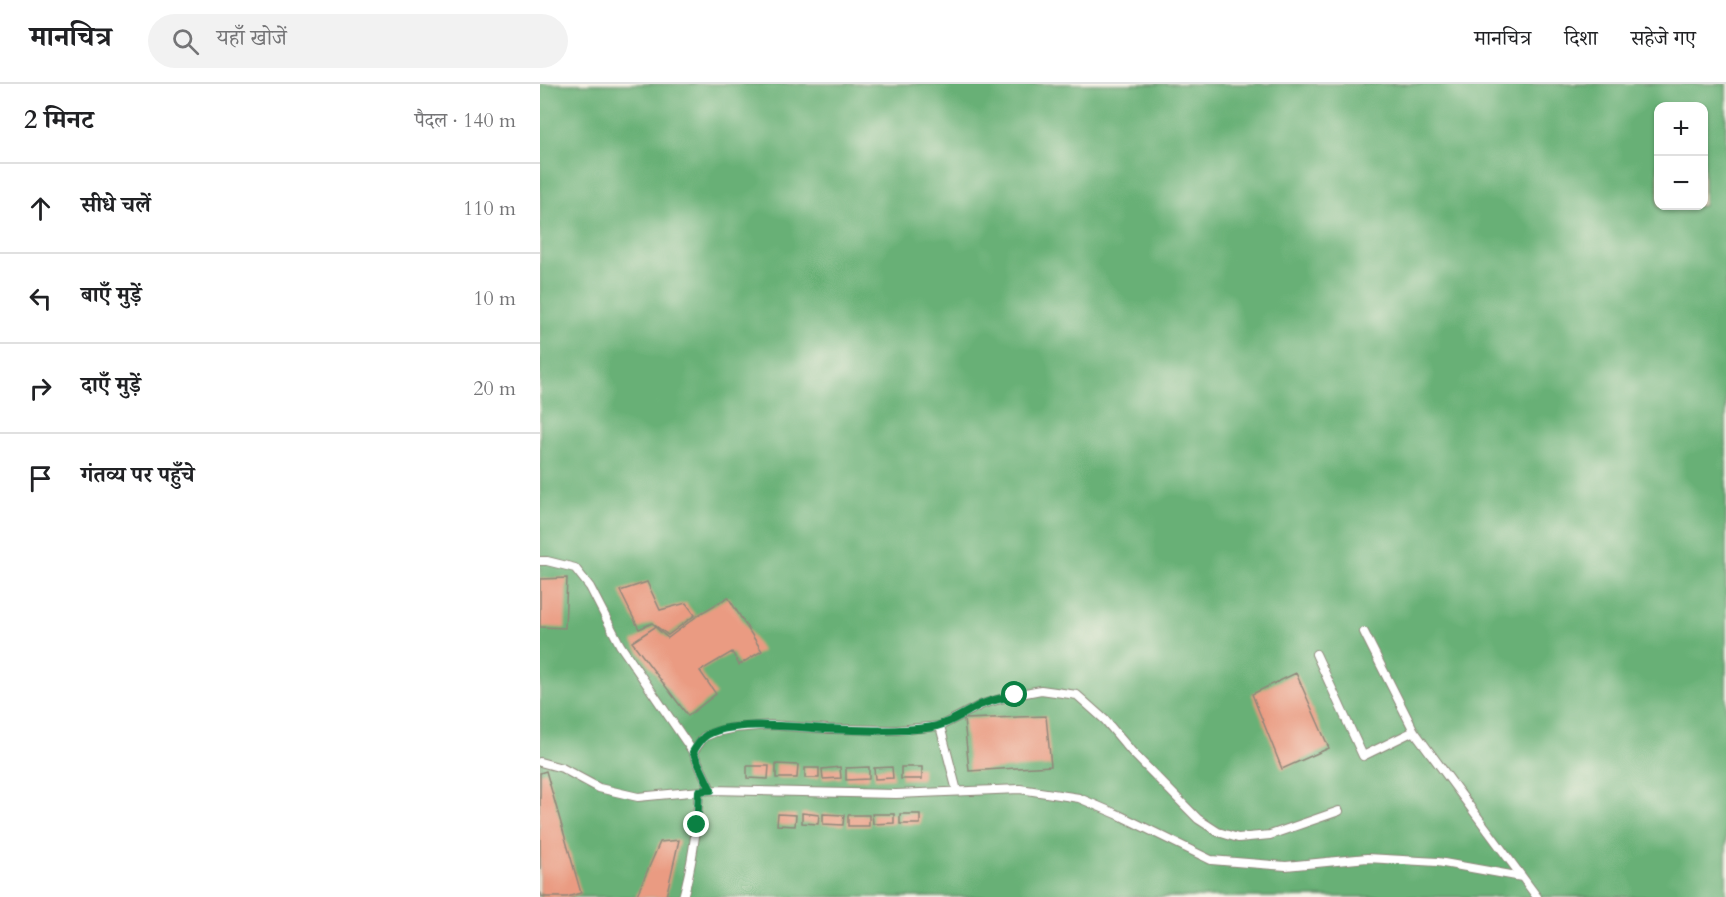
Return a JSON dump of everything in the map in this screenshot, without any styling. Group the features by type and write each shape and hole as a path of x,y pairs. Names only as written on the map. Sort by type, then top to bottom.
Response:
{"lane":[{"path":"540,561 574,568 590,587 620,645 693,752 711,790"},
{"path":"1364,632 1414,731 1537,897"},
{"path":"1316,654 1363,756 1414,731"},
{"path":"693,752 704,737 735,728 770,725 897,730 940,726 983,704 1041,690 1077,695 1105,720 1132,752 1198,819 1218,832 1238,838 1270,835 1340,811"},
{"path":"940,726 957,791"},
{"path":"540,762 562,768 599,788 638,797 711,790 896,794 1020,789 1079,798 1119,815 1211,861 1286,866 1367,858 1438,862 1522,877"},
{"path":"683,897 691,868 699,791"}],"green space":[{"path":"540,84 1726,84 1726,897 540,897"}],"building":[{"path":"567,578 565,628 540,627 540,579"},
{"path":"647,582 660,610 686,603 695,615 668,635 652,623 639,629 620,591"},
{"path":"728,597 762,651 739,665 732,652 700,671 716,694 688,716 632,642 655,627 668,638 701,613"},
{"path":"1296,673 1329,748 1282,769 1252,694"},
{"path":"1046,716 1051,766 969,771 964,719"},
{"path":"776,764 798,765 797,778 776,778"},
{"path":"747,766 769,766 768,779 747,778"},
{"path":"840,767 841,778 823,779 822,769"},
{"path":"869,767 869,779 846,780 846,768"},
{"path":"892,767 893,778 875,779 874,768"},
{"path":"901,767 922,767 922,779 901,779"},
{"path":"805,768 819,768 819,778 805,778"},
{"path":"546,771 581,893 567,897 542,897 540,891 540,773"},
{"path":"802,813 819,815 818,824 802,823"},
{"path":"778,814 796,815 795,826 777,825"},
{"path":"823,814 844,815 843,825 823,824"},
{"path":"872,814 894,814 894,823 873,824"},
{"path":"900,814 920,814 920,824 900,824"},
{"path":"848,815 869,815 869,826 848,826"},
{"path":"679,840 666,897 636,897 660,842"}],"route":[{"path":"697,825 699,791 711,790 693,752 704,737 716,732 770,725 828,729 925,728 940,726 983,704 1015,695"}]}
